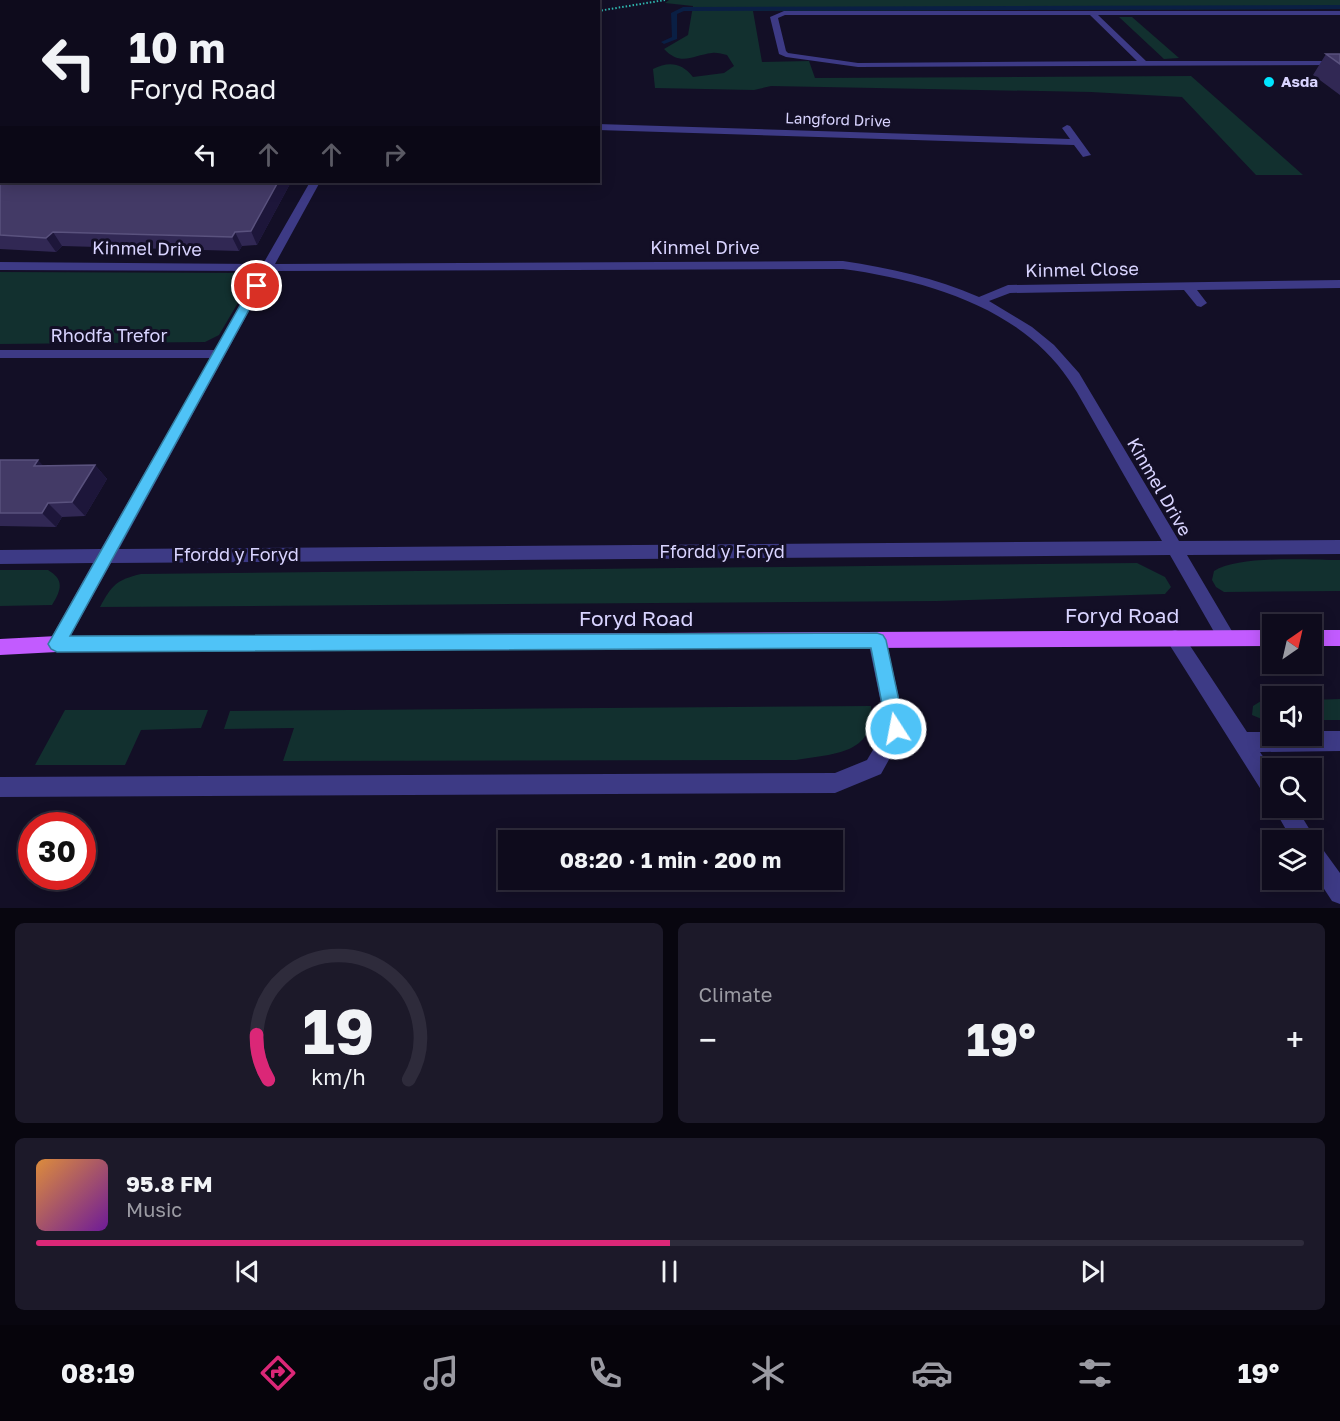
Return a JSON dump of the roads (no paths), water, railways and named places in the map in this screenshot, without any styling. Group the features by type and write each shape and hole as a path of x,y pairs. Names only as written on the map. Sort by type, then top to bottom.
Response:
{"main road":[{"name":"Foryd Road","path":"0,647 57,644 1262,638"},
{"path":"1322,638 1340,638"}],"street":[{"path":"1340,13 784,12 774,17 782,52 786,55 858,65 1340,63"},
{"path":"1093,14 1144,64"},
{"name":"Langford Drive","path":"600,127 1077,142"},
{"path":"1067,128 1086,155"},
{"path":"57,644 314,183"},
{"name":"Kinmel Drive","path":"0,266 266,268 843,265 880,269 920,279 979,301 1013,321 1049,348 1074,376 1227,638"},
{"name":"Kinmel Close","path":"979,301 1008,289 1340,284"},
{"path":"1188,287 1202,303"},
{"name":"Rhodfa Trefor","path":"0,354 219,354"},
{"name":"Ffordd y Foryd","path":"0,557 1340,547"},
{"path":"1175,639 1262,773"},
{"path":"0,787 835,783 874,767 896,729 877,640"},
{"path":"1242,742 1340,741"},
{"path":"1322,866 1340,893"}],"waterway":[{"path":"664,42 675,38 674,13 683,9 1340,7"}],"place":[{"name":"Asda","path":"1269,82"}]}
